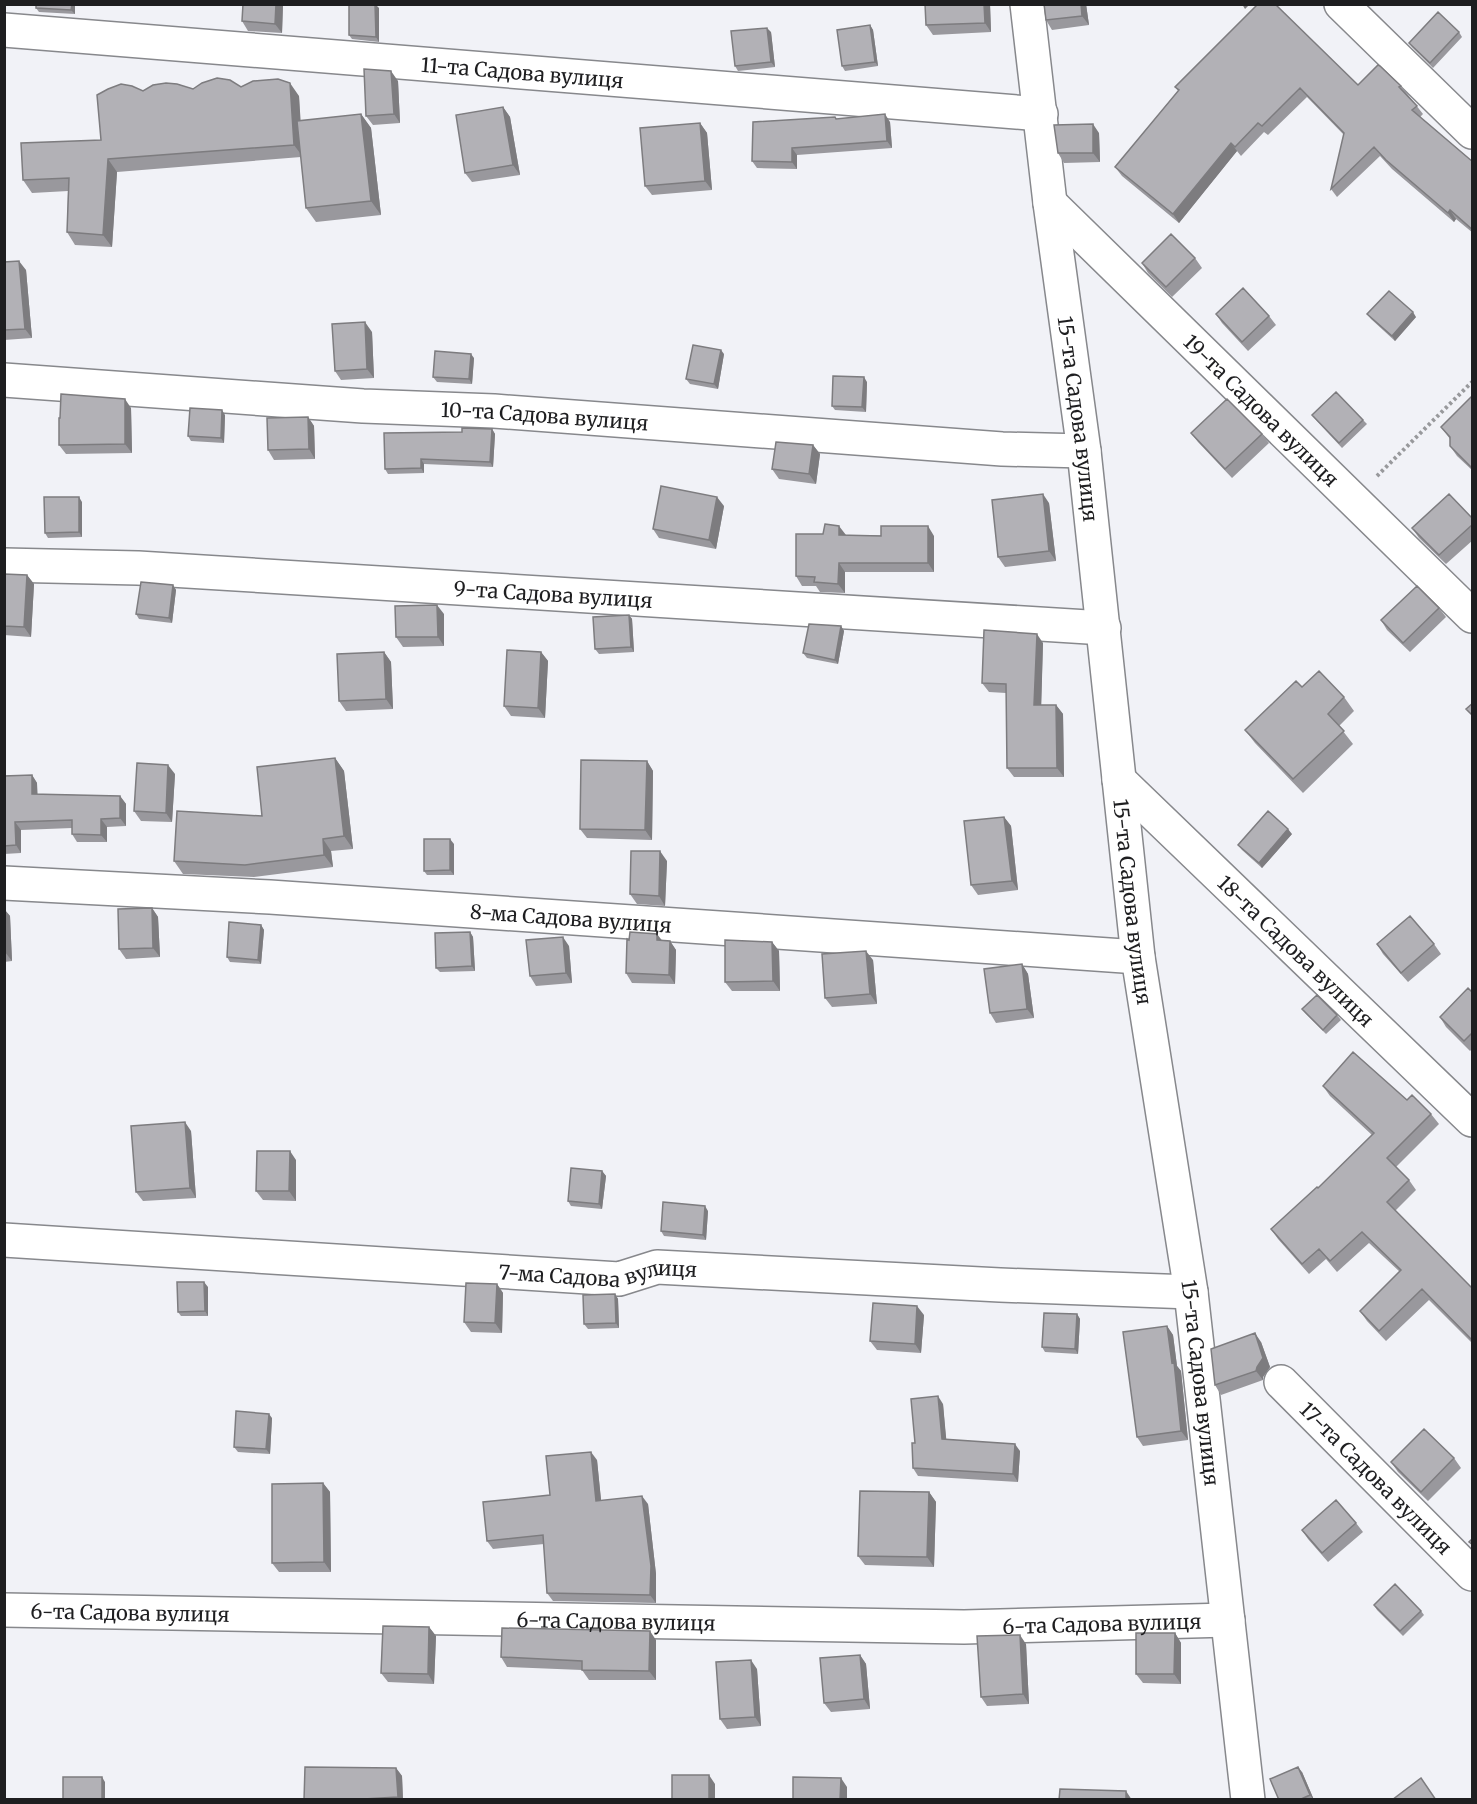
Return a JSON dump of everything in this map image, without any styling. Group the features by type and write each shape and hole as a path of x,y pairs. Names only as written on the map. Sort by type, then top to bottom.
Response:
{"street":[{"name":"15-та Садова вулиця","path":"1027,4 1050,203 1084,451 1138,957 1191,1292 1248,1800"},
{"path":"1341,4 1473,132"},
{"name":"11-та Садова вулиця","path":"4,30 1041,114"},
{"name":"19-та Садова вулиця","path":"1050,203 1473,616"},
{"name":"10-та Садова вулиця","path":"4,380 363,406 494,411 990,448 1084,451"},
{"name":"9-та Садова вулиця","path":"4,565 138,568 1104,628"},
{"name":"18-та Садова вулиця","path":"1119,780 1473,1120"},
{"name":"8-ма Садова вулиця","path":"4,883 306,900 1138,957"},
{"name":"7-ма Садова вулиця","path":"4,1240 619,1279 657,1267 1000,1285 1191,1292"},
{"name":"17-та Садова вулиця","path":"1281,1382 1473,1574"},
{"name":"6-та Садова вулиця","path":"4,1610 964,1627 1228,1620"}],"path":[{"path":"1354,499 1473,382"}],"building":[{"path":"36,4 72,4 71,10 36,8"},
{"path":"243,4 276,4 275,24 242,21"},
{"path":"349,4 375,4 376,37 349,35"},
{"path":"925,4 984,4 985,23 926,25"},
{"path":"1044,4 1081,4 1082,16 1046,20"},
{"path":"1258,4 1275,4 1358,85 1378,65 1401,86 1399,87 1417,106 1412,110 1473,162 1473,230 1450,210 1448,213 1374,147 1331,189 1344,133 1300,88 1262,126 1258,123 1235,147 1231,143 1173,214 1115,167 1179,90 1175,87"},
{"path":"1438,12 1459,32 1430,63 1409,43"},
{"path":"870,25 875,62 842,66 837,30"},
{"path":"767,28 771,62 735,66 731,31"},
{"path":"364,69 391,71 394,114 366,116"},
{"path":"217,78 230,80 241,87 253,81 278,79 290,83 294,145 108,159 103,235 67,232 69,178 23,180 21,143 101,140 97,95 108,89 121,84 143,91 153,85 166,83 193,89"},
{"path":"503,107 513,165 465,173 456,115"},
{"path":"361,114 371,201 306,208 297,121"},
{"path":"885,114 887,141 792,148 792,162 752,161 753,122 835,117 836,119"},
{"path":"700,123 705,181 645,186 640,128"},
{"path":"1093,124 1093,153 1058,153 1054,125"},
{"path":"1171,234 1195,258 1166,287 1142,263"},
{"path":"19,261 25,329 4,330 4,262"},
{"path":"1243,288 1269,316 1242,342 1216,314"},
{"path":"1389,291 1413,312 1392,336 1367,314"},
{"path":"365,322 367,369 335,371 332,324"},
{"path":"693,345 721,350 714,384 686,379"},
{"path":"435,351 471,354 469,379 433,377"},
{"path":"833,376 864,377 862,407 832,406"},
{"path":"1336,392 1363,420 1339,443 1312,415"},
{"path":"61,394 125,399 125,444 59,445"},
{"path":"1472,396 1473,469 1450,446 1450,437 1441,427"},
{"path":"1227,399 1262,434 1225,469 1191,433"},
{"path":"190,408 222,410 221,438 188,436"},
{"path":"308,417 309,449 268,450 267,418"},
{"path":"462,428 492,429 490,462 421,459 421,468 385,469 384,433 462,432"},
{"path":"776,442 813,445 809,474 772,469"},
{"path":"661,486 717,497 709,540 653,529"},
{"path":"1043,494 1049,551 998,557 992,500"},
{"path":"1449,494 1473,519 1473,524 1439,555 1412,528"},
{"path":"44,497 79,497 79,532 45,533"},
{"path":"825,524 839,526 839,535 881,536 881,526 928,526 928,563 839,563 838,584 814,582 815,577 796,576 796,534 823,534"},
{"path":"4,574 27,575 24,627 4,626"},
{"path":"141,582 173,585 169,618 136,614"},
{"path":"1417,586 1439,608 1403,643 1381,620"},
{"path":"437,605 438,637 396,637 395,606"},
{"path":"629,615 631,647 595,649 593,617"},
{"path":"809,624 841,626 835,660 803,653"},
{"path":"984,630 1037,634 1034,705 1056,705 1057,768 1007,768 1006,684 982,683"},
{"path":"507,650 541,652 538,708 504,706"},
{"path":"384,652 386,699 339,701 337,654"},
{"path":"1319,671 1344,697 1328,714 1344,731 1293,779 1245,730 1296,681 1302,687"},
{"path":"1473,703 1473,716 1466,709"},
{"path":"335,758 344,836 323,839 324,855 245,865 174,861 177,811 262,816 257,767"},
{"path":"581,760 647,761 645,830 580,829"},
{"path":"137,763 168,765 166,813 134,811"},
{"path":"32,775 32,794 120,796 120,818 101,819 101,835 72,834 72,820 15,822 16,845 4,846 4,776"},
{"path":"1268,811 1288,829 1259,863 1238,845"},
{"path":"1004,817 1012,881 971,885 964,821"},
{"path":"424,839 450,839 450,870 424,871"},
{"path":"631,851 660,851 659,896 630,894"},
{"path":"152,908 153,948 119,949 118,909"},
{"path":"1410,916 1434,944 1401,973 1377,944"},
{"path":"229,922 261,925 258,960 227,957"},
{"path":"470,932 472,966 436,968 435,933"},
{"path":"630,932 657,934 657,940 670,941 669,975 626,973 627,939 629,940"},
{"path":"563,937 566,973 530,976 526,940"},
{"path":"725,940 772,942 773,981 725,982"},
{"path":"866,951 870,994 825,998 822,954"},
{"path":"1022,964 1027,1009 990,1013 984,969"},
{"path":"1468,988 1473,993 1473,1032 1464,1041 1440,1017"},
{"path":"1317,995 1337,1015 1323,1030 1302,1009"},
{"path":"1353,1052 1407,1100 1412,1095 1431,1114 1387,1158 1409,1180 1387,1202 1473,1289 1473,1341 1422,1289 1379,1331 1360,1311 1401,1270 1362,1232 1330,1261 1319,1249 1302,1264 1271,1229 1318,1188 1374,1133 1323,1086"},
{"path":"185,1122 190,1188 136,1192 131,1126"},
{"path":"257,1151 290,1151 289,1191 256,1191"},
{"path":"571,1168 602,1171 599,1204 568,1201"},
{"path":"663,1202 705,1206 703,1235 661,1231"},
{"path":"177,1282 204,1282 205,1311 178,1312"},
{"path":"466,1283 497,1284 495,1323 464,1322"},
{"path":"615,1294 616,1323 584,1324 583,1295"},
{"path":"873,1303 917,1306 915,1344 870,1341"},
{"path":"1044,1313 1077,1314 1075,1349 1042,1347"},
{"path":"1167,1326 1172,1363 1174,1362 1181,1431 1137,1437 1123,1332"},
{"path":"1255,1333 1263,1358 1256,1371 1215,1385 1211,1349"},
{"path":"938,1396 942,1439 1015,1444 1013,1474 913,1468 912,1443 915,1443 911,1399"},
{"path":"236,1411 269,1414 266,1449 234,1447"},
{"path":"1424,1429 1454,1458 1421,1492 1391,1462"},
{"path":"591,1452 596,1501 642,1496 651,1566 650,1595 547,1593 543,1535 487,1541 483,1502 550,1495 546,1456"},
{"path":"323,1483 324,1562 272,1563 272,1484"},
{"path":"860,1491 929,1492 927,1557 858,1556"},
{"path":"1336,1500 1356,1523 1322,1553 1302,1530"},
{"path":"1395,1584 1421,1611 1400,1631 1374,1605"},
{"path":"383,1626 429,1627 428,1674 381,1673"},
{"path":"502,1628 650,1631 649,1671 582,1670 582,1661 501,1657"},
{"path":"1136,1633 1175,1633 1174,1674 1136,1674"},
{"path":"1020,1635 1023,1694 981,1697 977,1636"},
{"path":"860,1655 864,1699 824,1703 820,1658"},
{"path":"751,1660 755,1717 720,1719 716,1662"},
{"path":"305,1767 396,1768 398,1797 304,1800"},
{"path":"1298,1767 1310,1795 1299,1800 1279,1800 1270,1779"},
{"path":"672,1775 709,1775 709,1800 672,1800"},
{"path":"63,1777 102,1777 102,1800 63,1800"},
{"path":"793,1777 841,1778 840,1800 793,1800"},
{"path":"1421,1778 1436,1800 1392,1800"},
{"path":"1060,1789 1126,1791 1126,1800 1059,1800"}]}
